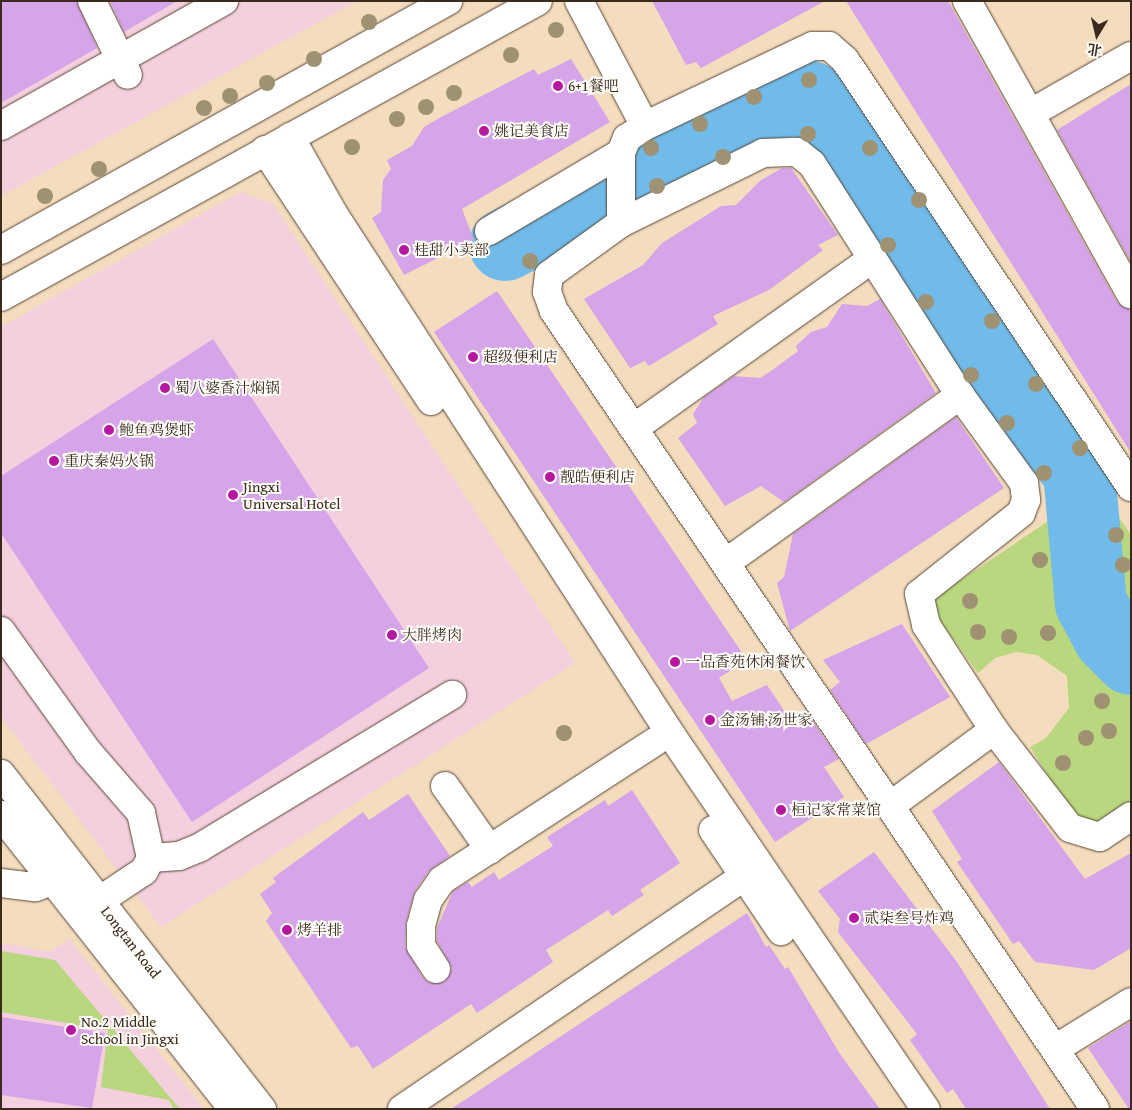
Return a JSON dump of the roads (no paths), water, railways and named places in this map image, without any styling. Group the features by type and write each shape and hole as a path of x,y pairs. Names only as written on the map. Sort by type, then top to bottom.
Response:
{"street":[{"path":"92,1 124,67"},
{"path":"1,126 124,67 224,1"},
{"path":"1,250 448,1"},
{"path":"1,297 538,1"},
{"path":"580,1 645,126"},
{"path":"967,1 1131,294"},
{"path":"619,214 621,152 627,138 645,126 813,46 829,46 845,60 1131,487"},
{"path":"1031,113 1131,56"},
{"path":"290,137 343,229 910,1108"},
{"path":"265,150 656,741 743,877 910,1108"},
{"path":"1095,1109 727,562 554,311 547,292 550,275 562,262 619,214 763,153 782,150 797,152 812,164 960,395 1024,483 1026,500 1021,513 919,594 921,612 994,730 1070,828 1100,837 1131,816"},
{"path":"489,231 621,152"},
{"path":"634,428 872,259"},
{"path":"727,562 960,395"},
{"path":"1,631 88,752 141,813 151,858 144,871 99,901"},
{"path":"151,858 179,856 199,848 452,695"},
{"path":"890,806 994,730"},
{"path":"436,969 421,946 421,926 428,900 442,880 656,741"},
{"name":"Longtan Road","path":"1,774 262,1109"},
{"path":"445,786 490,850"},
{"name":"Longtan Road","path":"1,815 233,1109"},
{"path":"402,1109 743,877"},
{"path":"1,883 36,887 52,881"},
{"path":"1055,1049 1131,1002"}],"waterway":[{"path":"505,245 791,97 810,97 985,354 1079,472 1091,603 1109,637 1131,659"}],"place":[{"name":"6+1餐吧","path":"558,86"},
{"name":"姚记美食店","path":"484,131"},
{"name":"桂甜小卖部","path":"404,250"},
{"name":"超级便利店","path":"473,357"},
{"name":"蜀八婆香汁焖锅","path":"165,388"},
{"name":"鲍鱼鸡煲虾","path":"109,430"},
{"name":"重庆秦妈火锅","path":"54,461"},
{"name":"靓皓便利店","path":"550,477"},
{"name":"Jingxi Universal Hotel","path":"233,495"},
{"name":"大胖烤肉","path":"392,635"},
{"name":"一品香苑休闲餐饮","path":"675,662"},
{"name":"金汤铺·汤世家","path":"710,720"},
{"name":"桓记家常菜馆","path":"781,810"},
{"name":"贰柒叁号炸鸡","path":"854,918"},
{"name":"烤羊排","path":"287,930"},
{"name":"No.2 Middle School in Jingxi","path":"71,1030"}]}
